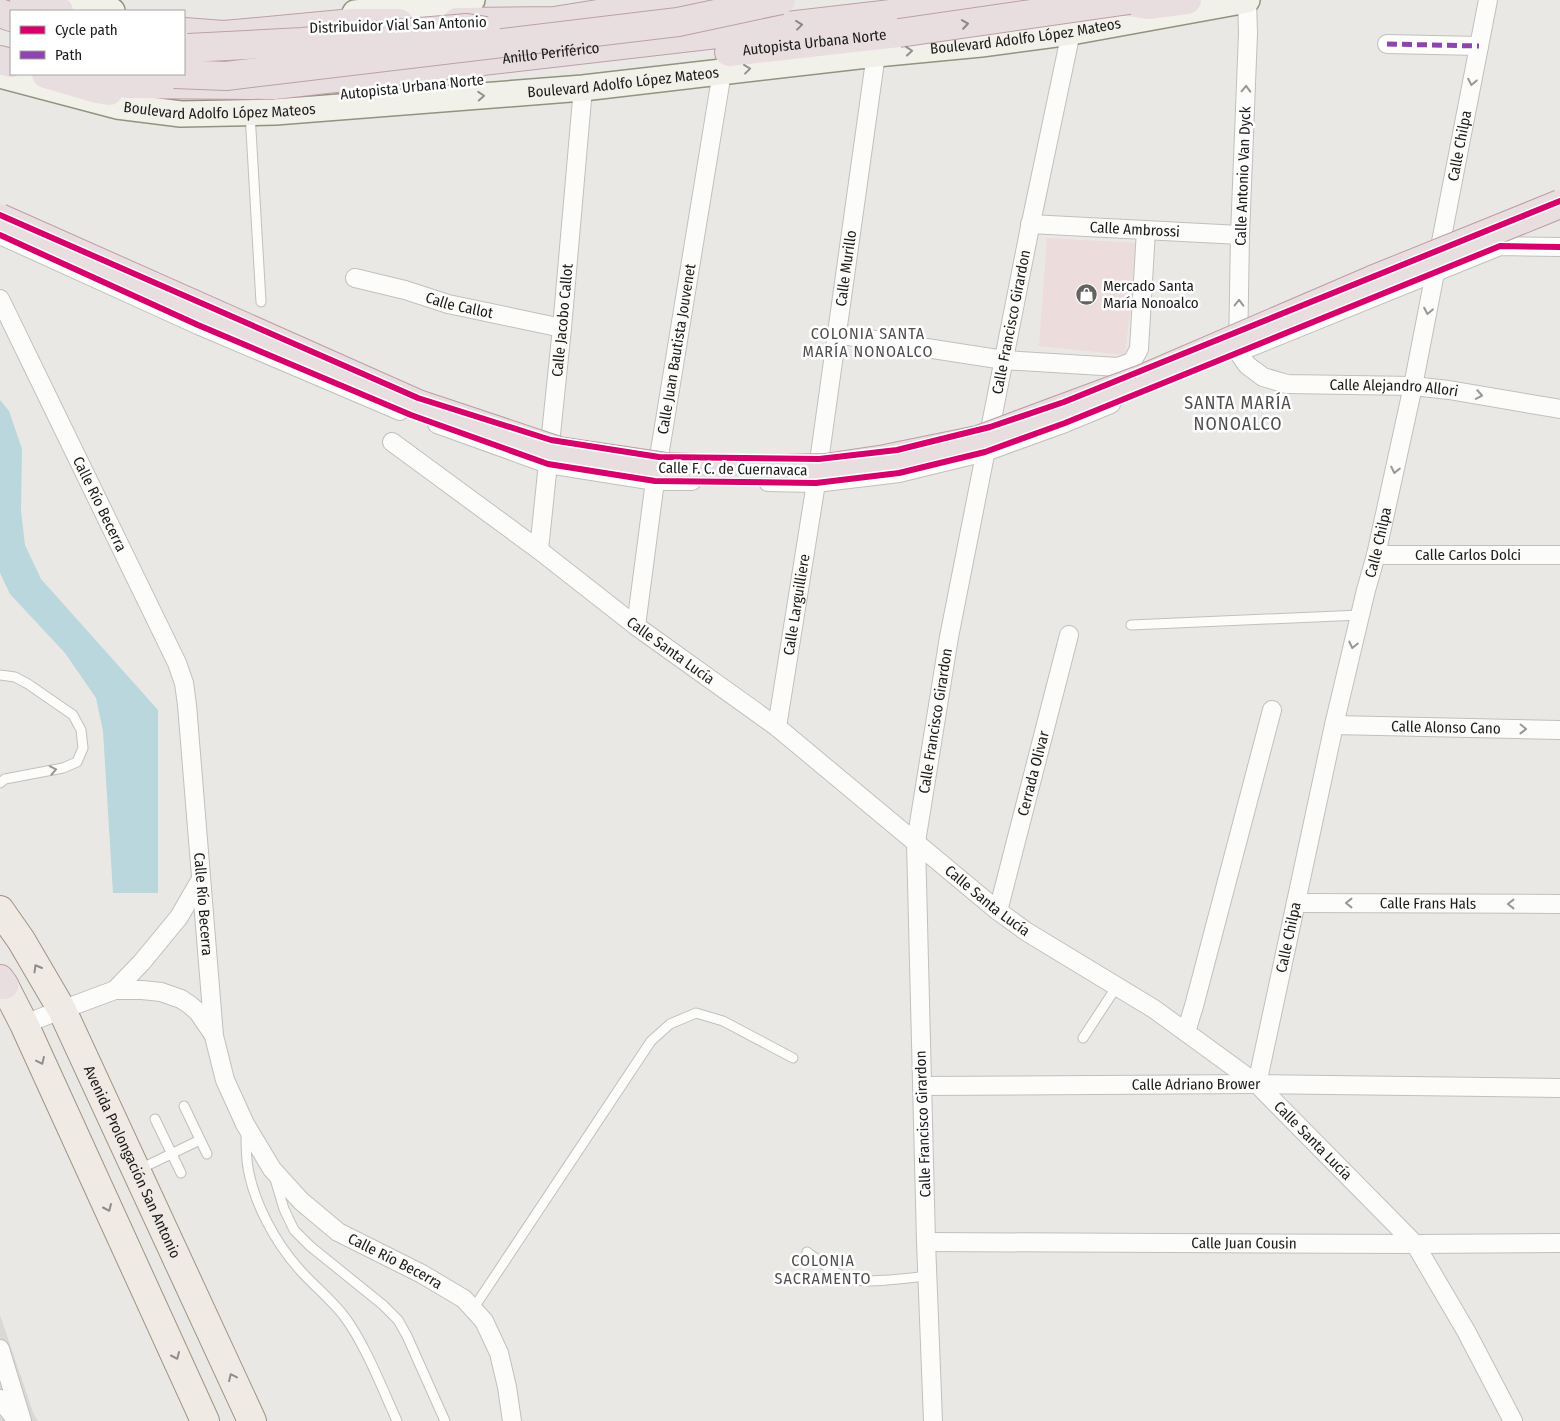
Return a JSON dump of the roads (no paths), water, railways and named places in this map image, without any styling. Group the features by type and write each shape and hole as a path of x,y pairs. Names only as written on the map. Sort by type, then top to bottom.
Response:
{"highway":[{"path":"186,47 302,42 468,28 486,32 674,2 746,0"},
{"path":"185,74 226,76 678,22 782,0"},
{"name":"Anillo Periférico","path":"186,47 265,48 868,0"},
{"name":"Anillo Periférico","path":"94,75 126,84 274,85 1012,0"},
{"path":"1114,0 1138,2 1187,0"},
{"name":"Autopista Urbana Norte","path":"49,75 97,89 170,101 259,100 349,95 900,33 1138,2"},
{"path":"7,10 72,4"},
{"name":"Distribuidor Vial San Antonio","path":"186,47 224,35 354,23 554,20"},
{"path":"0,49 5,68"},
{"path":"0,218 418,404 559,451 667,467 742,470 825,468 885,459 978,440 1142,378 1372,280 1560,204"}],"main road":[{"path":"186,47 262,23 472,0"},
{"name":"Boulevard Adolfo López Mateos","path":"26,75 118,106 180,114 275,112 583,88 876,54 981,44 1071,32 1247,0"},
{"path":"72,4 106,10"},
{"name":"Avenida Prolongación San Antonio","path":"0,910 21,940 62,1010 252,1421"},
{"path":"1,982 24,1024 205,1421"}],"street":[{"name":"Calle Antonio Van Dyck","path":"1238,352 1240,235 1248,33 1247,0"},
{"name":"Calle Chilpa","path":"1257,1084 1334,725 1376,555 1413,386 1488,0"},
{"name":"Calle Francisco Girardon","path":"933,1421 926,1242 916,842 949,637 1030,224 1071,32"},
{"path":"1387,44 1479,46"},
{"name":"Calle Murillo","path":"816,483 876,54"},
{"name":"Calle Juan Bautista Jouvenet","path":"636,626 655,481 722,72"},
{"name":"Calle Jacobo Callot","path":"539,550 562,328 583,88"},
{"name":"Calle Ambrossi","path":"1030,224 1240,235"},
{"path":"836,334 1004,360 1118,367 1132,362 1139,349 1146,230"},
{"name":"Calle F. C. de Cuernavaca","path":"0,235 198,325 411,415 548,464 655,481 816,483 899,473 985,452 1065,424 1500,246 1560,247"},
{"name":"Calle Callot","path":"355,278 405,290 448,304 562,328"},
{"name":"Calle Río Becerra","path":"0,299 177,663 184,683 214,1036 225,1080 245,1124 272,1169 301,1201 338,1232 422,1274 464,1298 484,1321 499,1353 512,1421"},
{"name":"Calle Alejandro Allori","path":"1238,352 1247,365 1263,377 1287,384 1413,386 1449,390 1560,409"},
{"name":"Calle Santa Lucía","path":"392,442 539,550 636,626 777,727 998,911 1026,932 1154,1009 1257,1084 1415,1244 1466,1331 1513,1421"},
{"name":"Calle Larguilliere","path":"777,727 816,483"},
{"name":"Calle Carlos Dolci","path":"1376,555 1560,555"},
{"name":"Cerrada Olivar","path":"998,911 1069,634"},
{"path":"1186,1032 1272,710"},
{"name":"Calle Alonso Cano","path":"1334,725 1560,730"},
{"path":"115,990 142,962 179,917 201,879"},
{"name":"Calle Frans Hals","path":"1296,903 1560,904"},
{"path":"24,1024 115,990 152,990 172,995 190,1005 198,1012 214,1036"},
{"name":"Calle Adriano Brower","path":"922,1086 1257,1084 1560,1088"},
{"name":"Calle Juan Cousin","path":"926,1242 1560,1243"},
{"path":"0,1349 22,1421"},
{"path":"0,1399 18,1421"}],"lane":[{"path":"250,113 260,302"},
{"path":"1130,625 1360,615"},
{"path":"0,675 15,677 73,714 82,730 83,748 77,762 63,768 3,781 0,770"},
{"path":"1083,1038 1117,986"},
{"path":"473,1309 651,1041 670,1024 696,1013 723,1021 793,1058"},
{"path":"184,1106 207,1154"},
{"path":"155,1119 181,1173"},
{"path":"245,1124 248,1168 259,1206 278,1242 299,1268 344,1316 360,1343 397,1421"},
{"path":"137,1170 200,1140"},
{"path":"272,1169 284,1209 294,1230 310,1246 383,1304 398,1320 445,1421"},
{"path":"807,1252 850,1280 864,1281 928,1276"}],"water":[{"path":"0,400 9,411 22,449 21,511 25,545 41,579 158,710 158,893 113,893 103,731 96,698 65,653 10,594 0,573"}],"place":[{"name":"Mercado Santa María Nonoalco","path":"1087,295"}],"district":[{"name":"COLONIA SANTA MARÍA NONOALCO","path":"868,342"},
{"name":"SANTA MARÍA NONOALCO","path":"1238,413"},
{"name":"COLONIA SACRAMENTO","path":"823,1269"}]}
